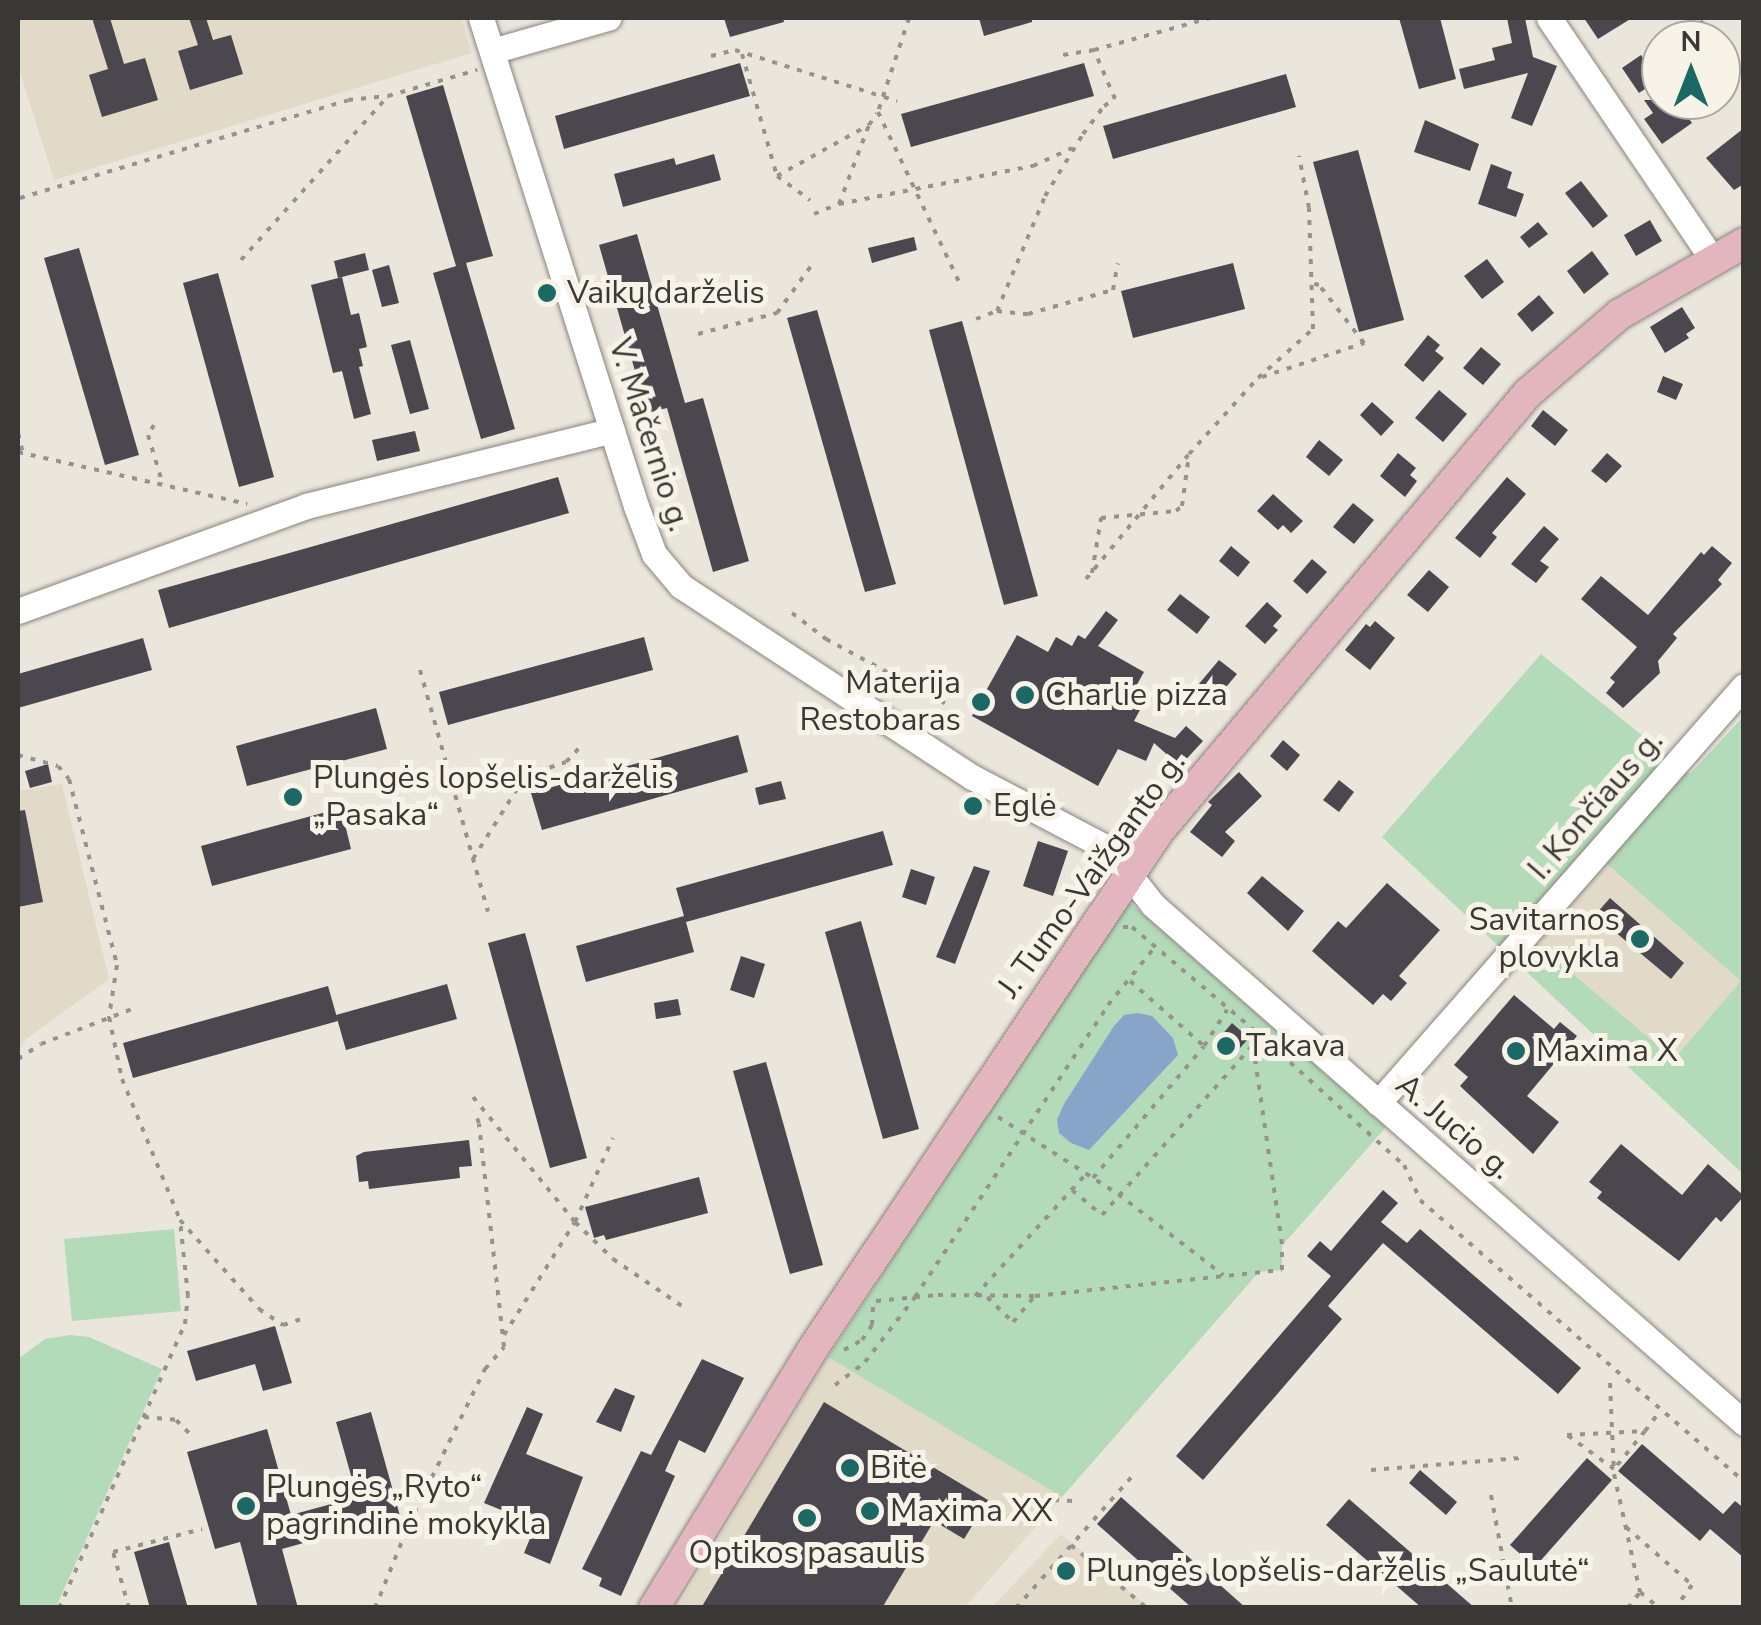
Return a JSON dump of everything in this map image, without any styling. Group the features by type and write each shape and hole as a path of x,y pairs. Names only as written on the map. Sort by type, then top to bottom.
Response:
{"main road":[{"name":"J. Tumo-Vaižganto g.","path":"654,1608 802,1367 1128,873 1528,393 1620,314 1744,243"}],"street":[{"name":"V. Mačernio g.","path":"481,18 654,554 681,586 972,777 1109,849 1128,873"},
{"path":"494,58 608,18"},
{"path":"1549,18 1712,259"},
{"path":"18,610 288,513 612,430"},
{"name":"I. Končiaus g.","path":"1378,1103 1744,686"},
{"name":"A. Jucio g.","path":"1128,873 1153,905 1744,1423"}],"path":[{"path":"839,204 878,112 909,18"},
{"path":"1056,56 1094,50 1210,18"},
{"path":"711,56 735,50 897,102"},
{"path":"997,311 1018,252 1074,148 1104,106 1115,100 1094,50"},
{"path":"742,54 777,176 810,200"},
{"path":"20,198 348,100 388,96 494,58"},
{"path":"241,260 388,96"},
{"path":"878,112 960,284"},
{"path":"777,176 870,125"},
{"path":"814,214 839,204 1033,166 1074,148"},
{"path":"1086,579 1189,454 1258,378 1313,330 1309,208 1298,156"},
{"path":"976,320 997,311 1028,314 1113,290 1118,264"},
{"path":"698,334 777,313 811,266"},
{"path":"1258,378 1364,343 1319,284 1312,282"},
{"path":"154,426 148,435 163,485"},
{"path":"18,433 20,453 288,513"},
{"path":"1092,573 1101,518 1176,511 1182,506 1189,454"},
{"path":"792,613 826,639 952,708"},
{"path":"420,670 488,912"},
{"path":"473,859 525,776 566,762 578,748"},
{"path":"18,755 58,766 68,779 118,966 110,1018 122,1079 180,1220 188,1296 185,1324 59,1608"},
{"path":"1120,927 1132,927 1260,1036 1404,1165 1420,1200 1744,1482"},
{"path":"835,1385 865,1362 915,1297 1108,1005 1155,947"},
{"path":"1130,982 1204,1046"},
{"path":"18,1058 132,1009"},
{"path":"1093,1178 1204,1046 1228,1010"},
{"path":"1072,1190 1102,1215 1260,1036"},
{"path":"873,1302 915,1297 1035,1296 1282,1270 1282,1244 1253,1044"},
{"path":"473,1097 575,1222 613,1258 682,1306"},
{"path":"375,1608 409,1524 485,1368 504,1347 480,1123 474,1111"},
{"path":"996,1116 1118,1194 1224,1275"},
{"path":"502,1337 575,1222 613,1138"},
{"path":"975,1296 1086,1174"},
{"path":"180,1220 259,1309 282,1325 305,1318"},
{"path":"834,1364 872,1325 873,1302 883,1286"},
{"path":"986,1296 1013,1322 1035,1296"},
{"path":"1610,1383 1614,1469 1626,1527 1640,1592 1658,1608"},
{"path":"1614,1469 1660,1411"},
{"path":"144,1416 176,1420 194,1438"},
{"path":"1614,1469 1567,1435 1645,1430"},
{"path":"1372,1470 1522,1458"},
{"path":"1016,1608 1134,1474"},
{"path":"1491,1495 1512,1608"},
{"path":"1028,1499 1074,1501"},
{"path":"1626,1527 1692,1584 1676,1608"},
{"path":"129,1608 113,1552 202,1529"},
{"path":"1071,1545 1148,1608"},
{"path":"1628,1608 1640,1592"}],"shaded area":[{"path":"18,18 461,18 472,53 54,180 18,66"},
{"path":"62,784 109,979 25,1040 18,1051 18,791"},
{"path":"1601,860 1742,981 1674,1059 1533,940"},
{"path":"828,1357 1062,1497 965,1607 677,1608"},
{"name":"Plungės lopšelis-darželis „Saulutė“","path":"1061,1534 1148,1607 992,1607"}],"green space":[{"path":"1541,654 1690,774 1743,717 1743,1174 1382,837","holes":["1602,860 1741,981 1674,1059 1533,940"]},
{"path":"1128,901 1386,1127 1282,1246 1282,1270 1259,1272 1062,1497 828,1357"},
{"path":"174,1229 181,1311 72,1321 64,1239"},
{"path":"89,1337 162,1369 56,1607 18,1607 18,1359 45,1339"}],"water":[{"path":"1124,1015 1152,1016 1173,1038 1178,1055 1089,1150 1071,1143 1059,1133 1057,1120 1064,1104 1114,1026"}],"building":[{"path":"92,18 110,18 124,64 145,58 158,100 102,117 89,75 108,69"},
{"path":"189,18 206,18 213,40 231,35 243,74 190,90 178,51 198,45"},
{"path":"724,18 783,18 784,22 730,37"},
{"path":"979,18 1032,18 1032,22 984,36"},
{"path":"1399,18 1440,18 1456,79 1419,89"},
{"path":"1507,18 1525,18 1533,57 1557,66 1532,126 1511,118 1528,73 1464,89 1459,69 1495,60 1492,48 1512,43"},
{"path":"1584,18 1632,18 1598,39"},
{"path":"1641,55 1641,92 1639,93 1622,68"},
{"path":"740,63 750,96 564,149 555,116"},
{"path":"1084,63 1094,96 911,147 901,114"},
{"path":"1286,74 1296,107 1113,159 1103,126"},
{"path":"443,85 493,256 466,263 515,429 481,439 433,273 463,264 456,266 406,96"},
{"path":"1425,120 1479,144 1470,171 1414,152"},
{"path":"1645,120 1690,120 1692,123 1662,144"},
{"path":"1744,128 1744,184 1734,190 1706,158"},
{"path":"1358,150 1404,320 1359,332 1313,162"},
{"path":"714,154 721,180 623,207 614,174 674,158 676,165"},
{"path":"1491,164 1512,172 1507,188 1524,194 1516,217 1478,204"},
{"path":"1581,181 1608,216 1593,228 1565,193"},
{"path":"1650,220 1662,241 1636,256 1624,235"},
{"path":"1538,222 1548,234 1529,248 1520,237"},
{"path":"637,234 685,403 703,398 749,561 713,572 667,408 647,413 599,245"},
{"path":"914,237 917,250 872,263 868,248"},
{"path":"79,248 139,455 105,465 44,258"},
{"path":"1592,251 1609,274 1584,294 1567,271"},
{"path":"365,253 369,270 338,278 334,261"},
{"path":"1487,259 1504,282 1482,299 1464,276"},
{"path":"1233,263 1245,309 1133,338 1121,291"},
{"path":"389,265 399,303 382,307 372,270"},
{"path":"218,273 274,477 239,487 183,283"},
{"path":"342,277 351,315 359,313 367,347 359,349 363,366 359,367 371,414 354,419 342,371 333,373 311,285"},
{"path":"1539,295 1554,313 1532,332 1517,314"},
{"path":"1682,307 1695,328 1686,334 1689,338 1665,353 1650,327"},
{"path":"817,310 896,584 865,592 787,318"},
{"path":"962,321 1038,596 1004,605 929,330"},
{"path":"1428,335 1440,345 1435,351 1444,358 1423,382 1404,365"},
{"path":"410,340 429,409 410,414 391,345"},
{"path":"1481,347 1501,364 1483,385 1463,368"},
{"path":"1663,376 1683,384 1676,400 1657,392"},
{"path":"1439,390 1467,414 1443,442 1415,418"},
{"path":"1372,402 1394,422 1381,436 1360,415"},
{"path":"1543,410 1568,430 1555,446 1531,426"},
{"path":"415,431 420,451 377,461 372,440"},
{"path":"1319,440 1343,460 1329,476 1306,457"},
{"path":"1398,453 1416,468 1410,475 1417,481 1405,497 1380,476"},
{"path":"1607,453 1622,466 1606,483 1591,471"},
{"path":"558,477 569,513 169,628 158,590"},
{"path":"1507,477 1526,494 1492,533 1497,537 1480,558 1455,538"},
{"path":"1273,494 1303,521 1291,533 1283,525 1278,530 1257,511"},
{"path":"1353,503 1374,520 1354,544 1333,527"},
{"path":"1544,526 1559,539 1540,561 1549,567 1536,583 1511,564"},
{"path":"1231,546 1250,562 1238,577 1219,561"},
{"path":"1712,546 1732,563 1718,580 1722,584 1673,634 1677,638 1658,661 1660,673 1623,708 1606,693 1615,682 1610,678 1637,647 1581,599 1601,576 1648,615 1701,552 1704,555"},
{"path":"1312,559 1327,572 1307,594 1293,581"},
{"path":"1429,570 1449,587 1428,612 1407,595"},
{"path":"1180,594 1210,617 1197,634 1167,610"},
{"path":"1267,602 1282,616 1273,626 1278,630 1265,644 1245,626"},
{"path":"1106,611 1118,620 1098,646 1144,672 1134,690 1147,697 1134,721 1175,738 1186,726 1203,741 1180,766 1154,743 1146,761 1118,749 1098,786 972,716 1017,635 1048,652 1056,637 1072,646 1078,635 1085,639"},
{"path":"1375,621 1395,638 1370,670 1345,650 1366,624 1370,627"},
{"path":"644,637 653,670 448,725 439,692"},
{"path":"143,638 152,670 18,708 18,674"},
{"path":"1219,660 1237,674 1216,699 1198,685"},
{"path":"376,708 387,749 247,786 236,746"},
{"path":"738,735 748,772 542,830 531,793"},
{"path":"1283,740 1300,755 1287,771 1270,756"},
{"path":"48,764 52,782 30,788 25,771"},
{"path":"1239,772 1262,796 1225,832 1235,841 1222,857 1190,832 1212,805 1208,802"},
{"path":"1339,780 1354,792 1339,812 1323,800"},
{"path":"781,781 786,799 759,805 755,788"},
{"path":"341,808 351,849 212,886 201,846"},
{"path":"25,810 43,902 18,907 18,811"},
{"path":"883,831 893,865 686,922 694,952 586,982 576,946 684,916 676,888"},
{"path":"1038,841 1068,851 1053,896 1023,886"},
{"path":"974,866 990,871 955,964 936,957"},
{"path":"911,869 935,877 926,905 902,897"},
{"path":"1262,876 1304,911 1288,931 1247,893"},
{"path":"1387,883 1440,930 1399,976 1407,983 1391,1001 1383,994 1373,1005 1312,951 1338,921 1346,928"},
{"name":"Savitarnos plovykla","path":"1610,898 1684,963 1671,979 1595,915"},
{"path":"861,921 919,1129 883,1139 825,932"},
{"path":"525,933 587,1158 550,1168 488,943"},
{"path":"741,956 765,964 754,998 730,990"},
{"path":"447,984 457,1019 346,1050 336,1015"},
{"path":"328,986 338,1021 133,1078 123,1043"},
{"name":"Maxima X","path":"1514,995 1554,1029 1560,1022 1577,1036 1527,1096 1559,1122 1533,1154 1460,1086 1468,1077 1454,1065"},
{"path":"678,999 681,1015 656,1019 654,1003"},
{"path":"1232,1023 1249,1038 1230,1059 1214,1044"},
{"path":"766,1062 823,1265 790,1274 733,1071"},
{"path":"469,1140 472,1166 459,1167 460,1178 369,1189 368,1181 359,1182 356,1156 364,1152"},
{"path":"1621,1144 1682,1195 1708,1164 1744,1196 1721,1222 1716,1217 1679,1261 1597,1198 1602,1192 1589,1182"},
{"path":"699,1177 708,1213 606,1240 604,1235 594,1238 585,1207"},
{"path":"1383,1190 1398,1203 1381,1222 1407,1243 1420,1229 1581,1368 1558,1394 1383,1243 1328,1306 1342,1319 1203,1480 1176,1456 1331,1276 1307,1256 1320,1241 1331,1251"},
{"path":"275,1326 292,1383 263,1391 255,1364 196,1381 187,1351"},
{"path":"702,1359 744,1378 705,1453 679,1440 665,1471 675,1476 621,1596 599,1586 602,1578 582,1569 641,1451 651,1455"},
{"path":"615,1388 635,1396 621,1432 596,1422"},
{"name":"Maxima XX","path":"824,1402 988,1500 964,1539 934,1521 882,1608 701,1608"},
{"path":"527,1407 543,1414 526,1454 583,1477 550,1564 524,1553 536,1524 484,1503"},
{"name":"Plungės „Ryto“ pagrindinė mokykla","path":"371,1412 400,1516 282,1549 298,1608 258,1608 240,1542 215,1549 187,1452 267,1429 291,1515 357,1497 336,1422"},
{"path":"1642,1444 1723,1514 1735,1501 1744,1508 1744,1558 1710,1529 1700,1541 1618,1471"},
{"path":"1587,1458 1612,1480 1535,1567 1510,1545"},
{"path":"1420,1470 1457,1502 1446,1515 1409,1483"},
{"path":"1121,1497 1246,1608 1192,1608 1097,1524"},
{"path":"1349,1499 1475,1608 1422,1608 1326,1525"},
{"name":"Plungės „Ryto“ pagrindinė mokykla","path":"169,1542 188,1608 150,1608 134,1552"}],"place":[{"name":"Vaikų darželis","path":"547,293"},
{"name":"Charlie pizza","path":"1025,695"},
{"name":"Materija Restobaras","path":"981,702"},
{"name":"Plungės lopšelis-darželis „Pasaka“","path":"293,797"},
{"name":"Eglė","path":"973,806"},
{"name":"Savitarnos plovykla","path":"1640,939"},
{"name":"Takava","path":"1226,1046"},
{"name":"Maxima X","path":"1516,1051"},
{"name":"Bitė","path":"850,1468"},
{"name":"Plungės „Ryto“ pagrindinė mokykla","path":"246,1506"},
{"name":"Maxima XX","path":"870,1511"},
{"name":"Optikos pasaulis","path":"807,1518"},
{"name":"Plungės lopšelis-darželis „Saulutė“","path":"1066,1571"}]}
